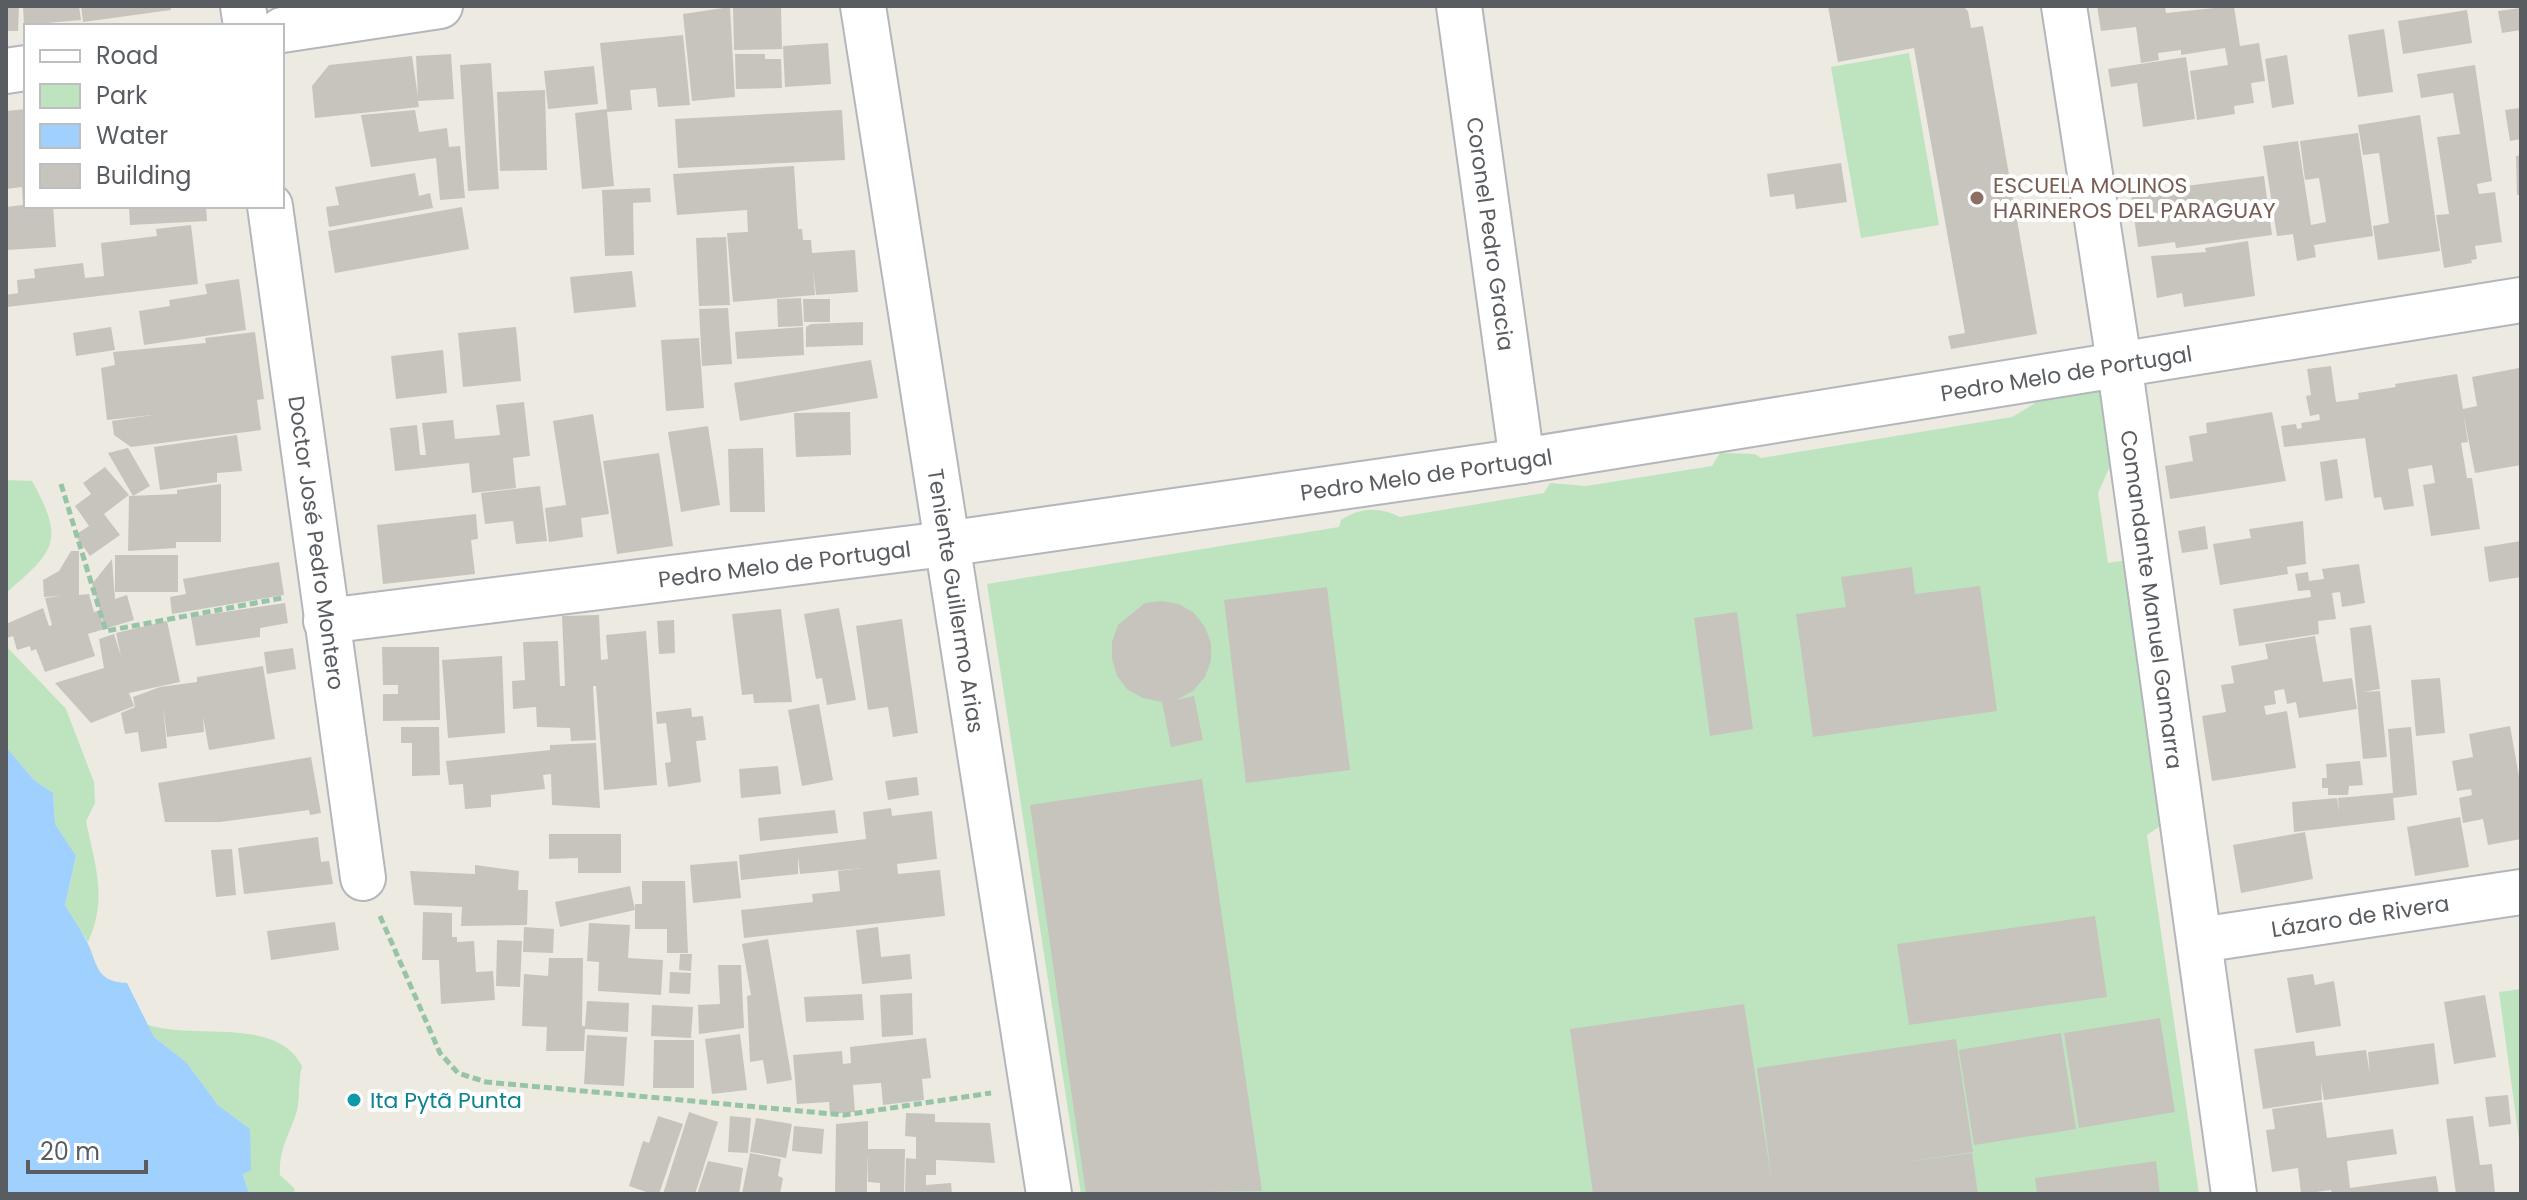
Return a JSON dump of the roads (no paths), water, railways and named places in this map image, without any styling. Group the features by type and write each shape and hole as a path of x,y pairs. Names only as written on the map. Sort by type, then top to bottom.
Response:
{"street":[{"path":"284,30 440,6"},
{"name":"Teniente Guillermo Arias","path":"863,6 1049,1194"},
{"name":"Coronel Pedro Gracia","path":"1459,6 1522,461"},
{"name":"Comandante Manuel Gamarra","path":"2064,6 2119,362 2234,1194"},
{"name":"Doctor José Pedro Montero","path":"270,208 363,878"},
{"name":"Pedro Melo de Portugal","path":"324,606 945,544 1522,461 2119,362 2521,300"},
{"name":"Lázaro de Rivera","path":"2200,940 2521,892"}],"water":[{"path":"6,747 34,780 53,793 55,824 76,856 65,905 99,969 108,979 127,983 154,1037 186,1062 218,1105 250,1129 251,1170 243,1174 249,1194 6,1194"}],"place":[{"name":"ESCUELA MOLINOS HARINEROS DEL PARAGUAY","path":"1977,198"},
{"name":"Ita Pytã Punta","path":"354,1100"}]}
